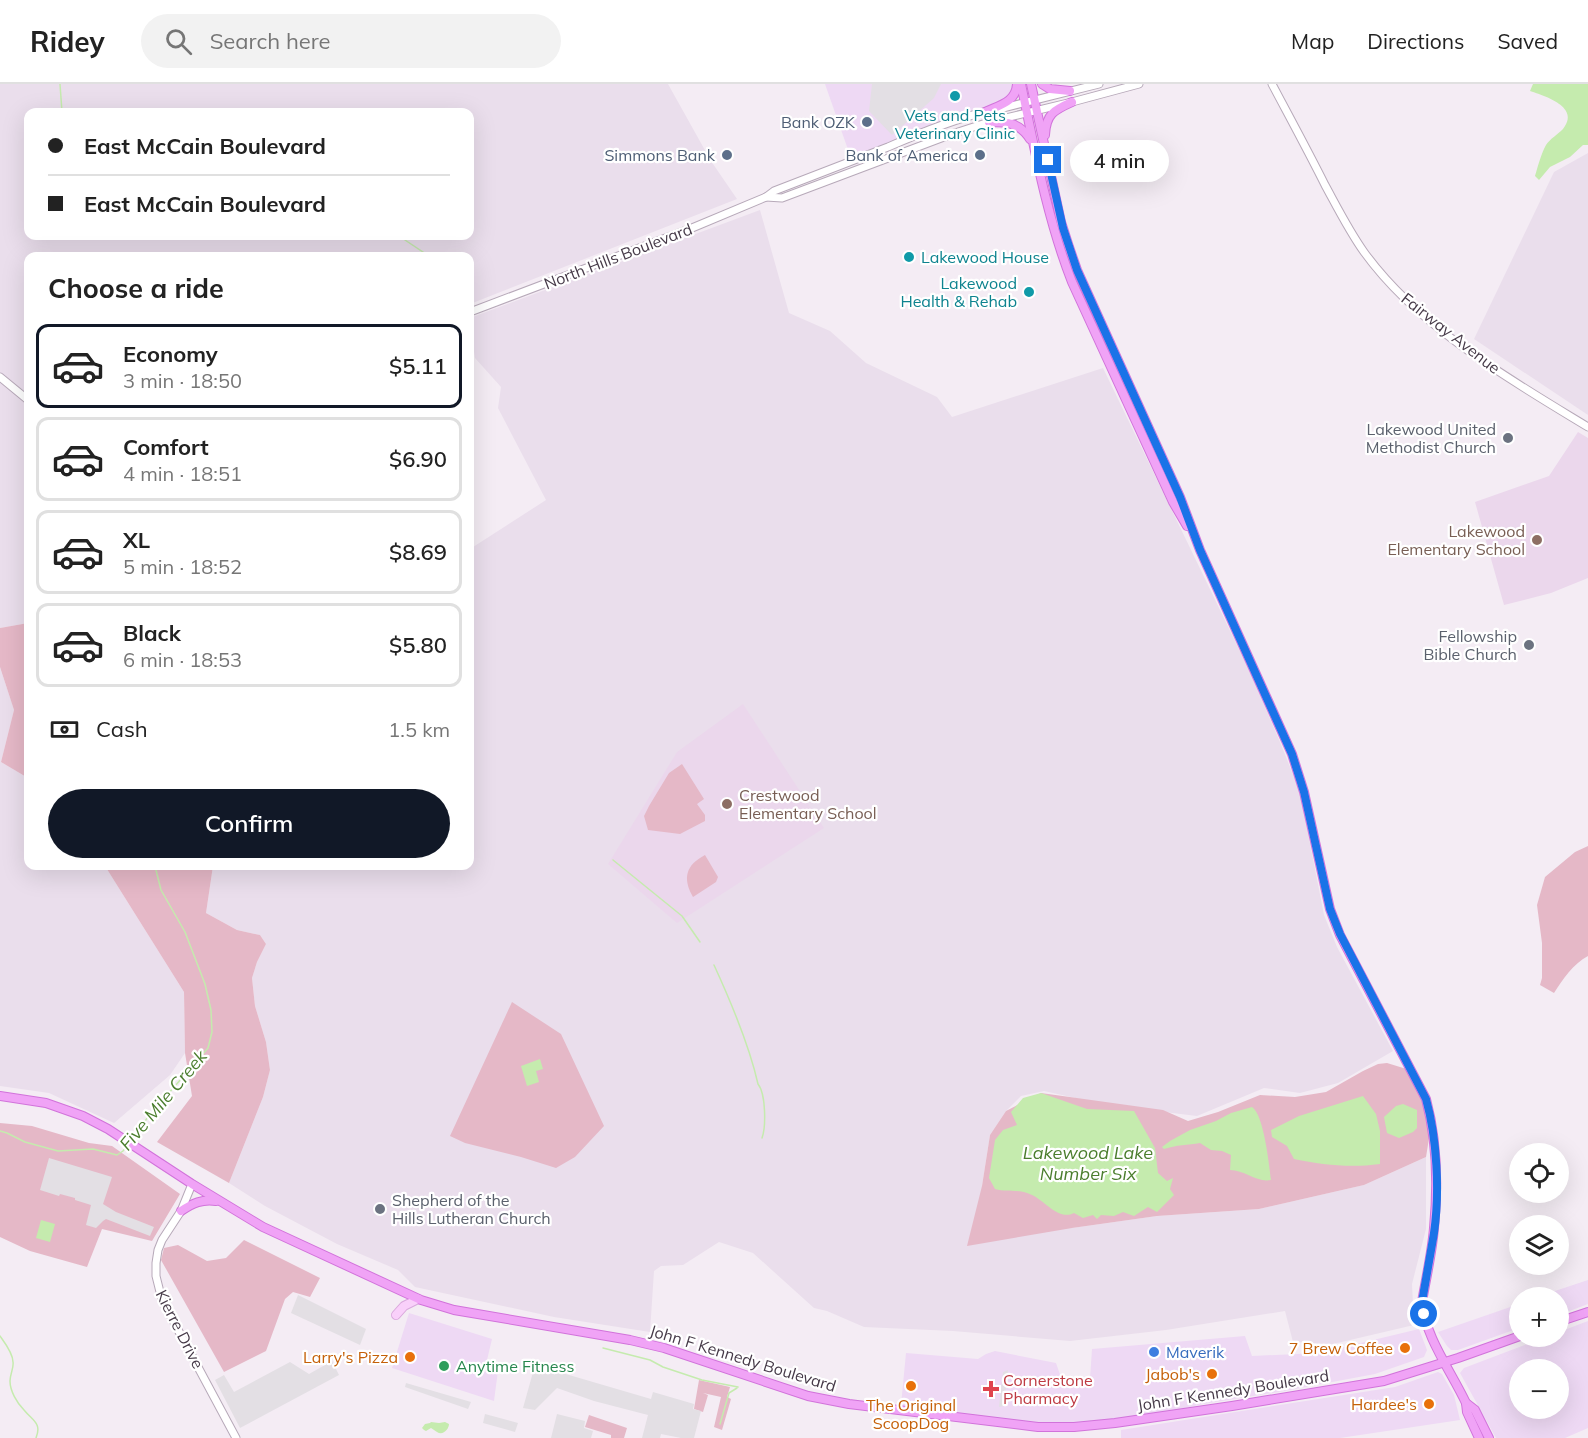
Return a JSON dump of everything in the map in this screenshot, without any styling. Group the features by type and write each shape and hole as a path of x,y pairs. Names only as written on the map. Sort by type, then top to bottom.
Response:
{"main road":[{"path":"1019,84 1051,223 1069,274 1173,502 1200,550"},
{"path":"985,112 1007,103 1013,98 1019,84"},
{"path":"1032,84 1061,222 1077,270 1180,497 1200,550 1295,763 1304,792 1330,909 1340,934 1426,1099 1432,1120 1437,1190 1434,1231 1422,1302 1425,1323 1466,1403 1467,1412 1479,1438"},
{"path":"1042,84 1050,89 1070,91"},
{"path":"1045,145 1046,124 1050,116 1072,102"},
{"path":"989,122 1016,124 1028,135 1032,144"},
{"name":"John F Kennedy Boulevard","path":"0,1096 60,1107 83,1116 108,1129 192,1184 274,1233 418,1299 454,1310 630,1340 664,1348 808,1396 839,1403 1038,1427 1074,1427 1280,1399 1384,1381 1509,1340"},
{"path":"180,1211 200,1201 222,1202"},
{"path":"396,1315 404,1306 418,1299"},
{"path":"1569,1318 1588,1312"},
{"path":"1466,1403 1475,1410 1489,1438"}],"street":[{"name":"North Hills Boulevard","path":"766,197 782,198 952,134 1027,112 1036,105 1070,91 1099,84"},
{"name":"North Hills Boulevard","path":"474,310 692,228 766,197 774,191 959,119 1025,103 1036,105 1072,102 1140,84"},
{"name":"Fairway Avenue","path":"1272,84 1346,223 1364,253 1389,283 1413,307 1470,351 1588,427"},
{"path":"0,377 24,397"},
{"name":"Kierre Drive","path":"192,1184 158,1250 157,1283 162,1300 236,1438"}],"shaded area":[{"path":"0,84 668,84 711,161 737,199 474,302 474,252 24,252 24,624 0,628"},
{"path":"825,84 1017,84 1007,103 852,161"},
{"path":"872,84 941,84 934,98 892,135 869,111"},
{"path":"1588,153 1588,415 1474,339 1554,172"},
{"path":"760,210 789,313 830,331 866,363 937,397 952,417 1103,368 1252,676 1300,792 1324,915 1337,947 1393,1051 1338,1083 1300,1093 1264,1088 1197,1116 1107,1105 1044,1091 1021,1096 1006,1111 990,1135 982,1186 1072,1228 1157,1216 1259,1209 1364,1185 1426,1157 1426,1229 1412,1284 1414,1325 1333,1344 1293,1342 1285,1311 1166,1330 1070,1341 953,1331 864,1327 827,1311 814,1308 753,1253 719,1242 683,1265 661,1266 654,1271 650,1332 554,1317 415,1287 398,1270 337,1244 265,1206 229,1183 263,1097 270,1070 266,1042 255,1006 252,978 266,944 260,935 237,930 206,913 212,870 474,870 474,546 546,500 498,408 501,387 475,358 474,317"},
{"name":"Lakewood Elementary School","path":"1578,432 1588,438 1588,578 1551,593 1504,605 1475,502 1549,476"},
{"path":"24,624 24,776 1,762 14,710 0,667 0,628"},
{"path":"0,667 14,710 1,762 24,776 24,870 108,870 184,992 185,1053 170,1075 114,1123 49,1093 0,1086"},
{"name":"Crestwood Elementary School","path":"743,704 824,828 677,923 608,864 677,752"},
{"path":"682,764 704,799 697,804 705,815 705,821 680,834 648,830 644,816 649,806 669,773"},
{"path":"1588,846 1588,956 1573,968 1554,993 1540,985 1542,943 1537,905 1545,877 1575,852"},
{"path":"705,855 718,877 716,882 693,897 688,884 688,873 694,863"},
{"path":"108,870 212,870 206,913 237,930 260,935 266,944 252,978 255,1006 266,1042 270,1070 263,1097 229,1183 157,1142 192,1096 185,1053 184,992"},
{"path":"512,1002 561,1034 604,1126 575,1157 556,1168 465,1143 450,1136"},
{"path":"1387,1063 1413,1071 1432,1120 1426,1157 1364,1185 1259,1209 1157,1216 967,1246 982,1186 990,1135 1006,1111 1041,1093 1163,1110 1188,1121 1260,1095 1295,1097 1326,1092 1363,1071 1378,1064"},
{"path":"0,1123 32,1126 89,1143 112,1146 180,1194 152,1241 102,1229 87,1267 30,1251 0,1237"},
{"path":"49,1158 112,1177 103,1204 116,1212 154,1227 150,1236 106,1219 96,1228 86,1225 91,1205 75,1200 75,1198 40,1190"},
{"path":"244,1240 320,1278 310,1297 293,1292 285,1299 266,1351 224,1372 161,1260 164,1248 178,1245 207,1261 226,1258"},
{"path":"1588,1280 1588,1304 1569,1311 1569,1287 1567,1287"},
{"path":"298,1295 366,1329 360,1345 291,1313"},
{"path":"1509,1307 1509,1332 1458,1350 1451,1350 1438,1332"},
{"path":"409,1313 492,1339 487,1360 499,1363 494,1401 392,1368"},
{"path":"1588,1321 1588,1428 1565,1438 1496,1438 1460,1373 1464,1368 1520,1347 1569,1347 1569,1328"},
{"path":"1419,1329 1427,1350 1424,1357 1375,1374 1203,1404 1115,1423 1038,1427 901,1405 906,1353 978,1359 995,1351 1056,1363 1064,1386 1090,1379 1092,1349 1245,1336 1252,1356 1319,1353"},
{"path":"332,1361 339,1375 240,1428 215,1380 224,1375 234,1392 290,1362 309,1374"},
{"path":"535,1365 651,1399 653,1392 694,1404 693,1409 701,1411 694,1438 661,1434 660,1438 642,1438 648,1415 594,1401 557,1388 535,1410 523,1408"},
{"path":"1008,1370 1004,1406 999,1407 1003,1372"},
{"path":"1438,1372 1442,1374 1454,1395 1460,1420 1340,1438 1121,1438 1121,1430 1395,1387"},
{"path":"699,1380 730,1387 727,1397 731,1399 722,1430 714,1427 721,1397 703,1393 708,1395 703,1412 694,1409"},
{"path":"406,1383 471,1402 468,1409 405,1387"},
{"path":"485,1414 518,1423 515,1432 483,1423"},
{"path":"557,1414 585,1421 584,1428 593,1431 591,1438 551,1438"},
{"path":"589,1415 627,1428 624,1438 611,1438 611,1435 585,1427"}],"water":[{"path":"1533,84 1588,84 1588,145 1583,145 1570,157 1550,167 1539,180 1535,176 1544,149 1563,129 1568,114 1552,99 1530,91"},
{"path":"540,1059 543,1069 536,1071 539,1082 527,1086 521,1066"},
{"name":"Lakewood Lake Number Six","path":"1041,1093 1087,1109 1134,1111 1155,1148 1158,1173 1167,1181 1173,1178 1170,1189 1174,1195 1157,1212 1148,1207 1134,1216 1123,1212 1114,1216 1101,1215 1097,1219 1093,1215 1083,1218 1074,1213 1063,1214 1027,1193 995,1189 989,1178 995,1140 1003,1130 1017,1125 1011,1112 1023,1098"},
{"path":"1363,1096 1376,1114 1380,1131 1380,1164 1337,1165 1294,1159 1287,1146 1272,1137 1271,1130 1299,1116"},
{"path":"1403,1104 1417,1110 1417,1128 1399,1138 1387,1133 1384,1117 1396,1106"},
{"path":"1252,1107 1263,1129 1271,1180 1261,1180 1230,1170 1231,1155 1211,1150 1200,1143 1164,1149 1162,1147 1190,1130"},
{"path":"41,1220 55,1224 50,1242 36,1238"},
{"path":"431,1422 445,1422 449,1426 441,1433 431,1428 426,1431 422,1428"}],"waterway":[{"name":"Five Mile Creek","path":"60,84 62,108"},
{"name":"Five Mile Creek","path":"405,240 423,252"},
{"path":"613,860 682,916 700,942"},
{"name":"Five Mile Creek","path":"131,1140 208,1048 212,1032 211,1010 205,984 185,932 161,890 156,870"},
{"path":"714,965 739,1023 763,1095 765,1119 762,1138"},
{"name":"Five Mile Creek","path":"0,1131 25,1142 58,1151 93,1149 117,1155 127,1146"},
{"name":"Five Mile Creek","path":"0,1336 13,1359 10,1385 19,1404 37,1425 36,1438"},
{"path":"603,1348 650,1360 663,1367 702,1380 738,1387"},
{"path":"720,1424 729,1393 737,1388"}],"place":[{"name":"Vets and Pets Veterinary Clinic","path":"955,96"},
{"name":"Bank OZK","path":"867,122"},
{"name":"Simmons Bank","path":"727,155"},
{"name":"Bank of America","path":"980,155"},
{"name":"Lakewood House","path":"909,257"},
{"name":"Lakewood Health & Rehab","path":"1029,292"},
{"name":"Lakewood United Methodist Church","path":"1508,438"},
{"name":"Lakewood Elementary School","path":"1537,540"},
{"name":"Fellowship Bible Church","path":"1529,645"},
{"name":"Crestwood Elementary School","path":"727,804"},
{"name":"Shepherd of the Hills Lutheran Church","path":"380,1209"},
{"name":"7 Brew Coffee","path":"1405,1348"},
{"name":"Maverik","path":"1154,1352"},
{"name":"Larry's Pizza","path":"410,1357"},
{"name":"Anytime Fitness","path":"444,1366"},
{"name":"Jabob's","path":"1212,1374"},
{"name":"The Original ScoopDog","path":"911,1386"},
{"name":"Cornerstone Pharmacy","path":"991,1389"},
{"name":"Hardee's","path":"1429,1404"}],"route":[{"path":"1048,160 1063,228 1077,270 1180,497 1200,550 1292,754 1304,792 1330,909 1340,934 1426,1099 1432,1120 1437,1190 1434,1231 1422,1302 1424,1314"}]}
